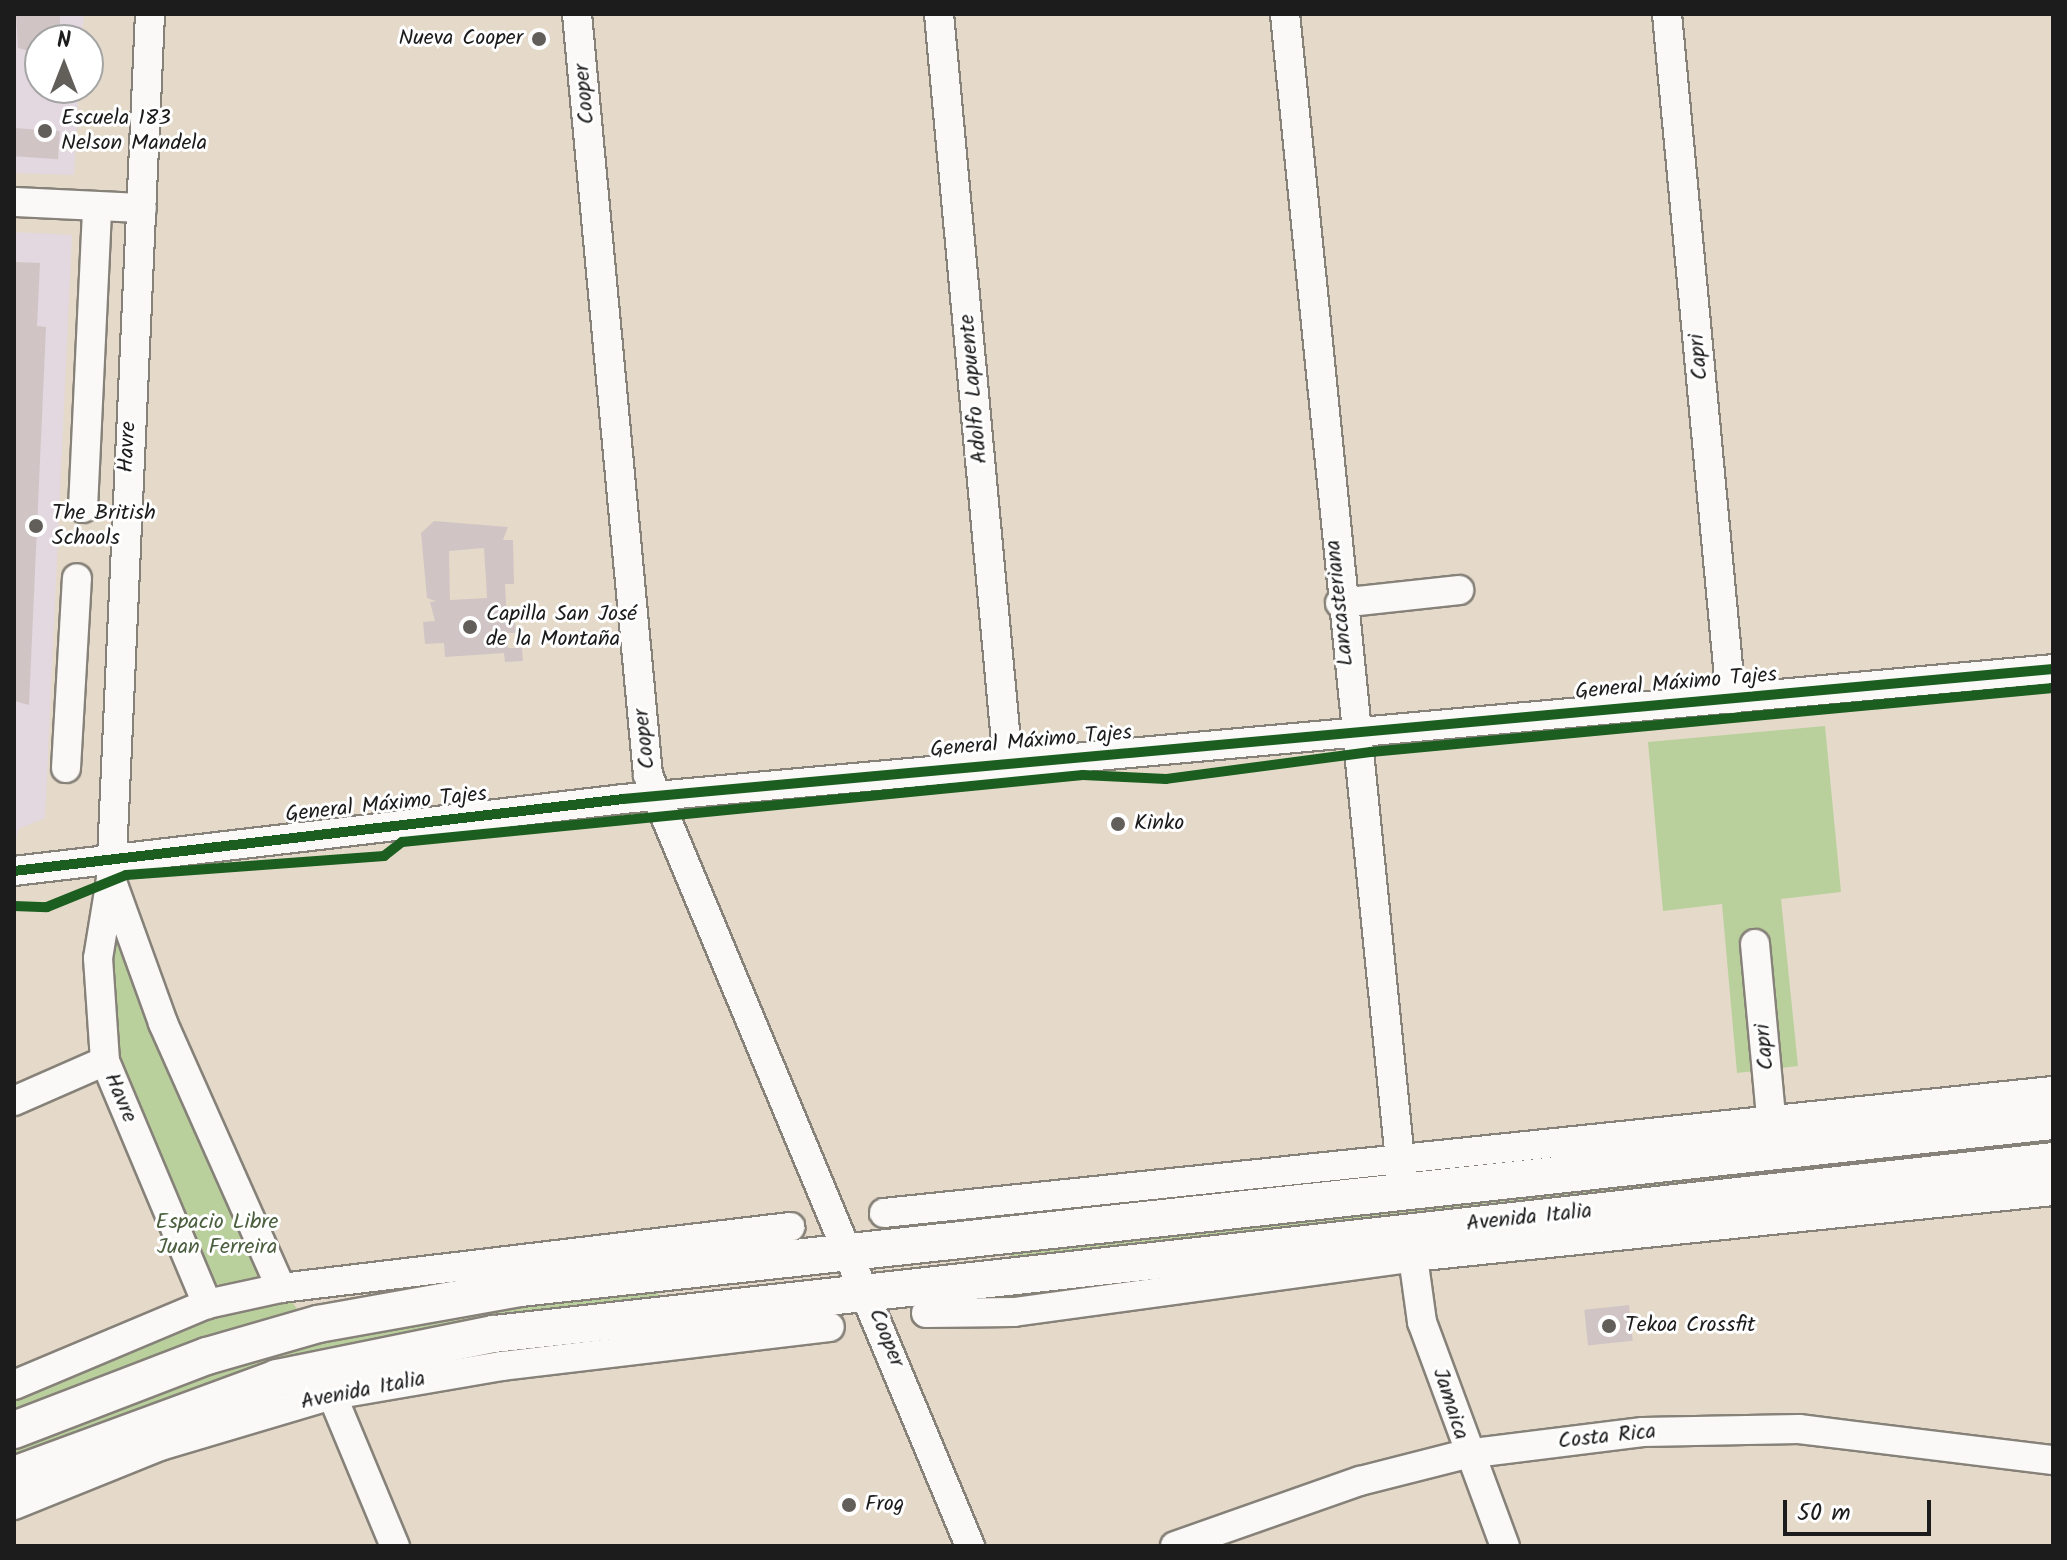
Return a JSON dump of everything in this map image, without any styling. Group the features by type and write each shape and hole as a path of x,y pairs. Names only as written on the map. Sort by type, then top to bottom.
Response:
{"main road":[{"name":"Avenida Italia","path":"14,1430 207,1356 453,1286 520,1276 665,1272 719,1252 851,1250 945,1223 992,1218 1074,1228 1133,1204 1773,1135 2053,1121"},
{"name":"Avenida Italia","path":"14,1475 277,1378 494,1334 703,1317 867,1291 2053,1161"},
{"path":"867,1291 875,1271 949,1256 992,1218"},
{"path":"703,1317 740,1288 841,1275 851,1250"}],"street":[{"name":"Havre","path":"150,14 110,868 98,958 105,1061 207,1304"},
{"name":"Cooper","path":"577,14 654,797 851,1250 970,1546"},
{"name":"Adolfo Lapuente","path":"939,14 1008,764"},
{"name":"Lancasteriana","path":"1285,14 1340,603 1401,1175"},
{"name":"Capri","path":"1667,14 1731,699"},
{"path":"14,202 142,208"},
{"path":"83,508 97,206"},
{"path":"90,344 134,346"},
{"path":"86,422 130,422"},
{"path":"66,768 77,578"},
{"path":"1340,603 1459,590"},
{"name":"General Máximo Tajes","path":"14,871 110,868 654,797 2053,669"},
{"path":"71,691 116,695"},
{"name":"Havre","path":"110,868 163,1023 281,1288"},
{"name":"Capri","path":"1755,944 1773,1135"},
{"path":"14,1101 105,1061"},
{"name":"Avenida Italia","path":"1773,1135 2053,1091"},
{"name":"Avenida Italia","path":"926,1313 1014,1312 1413,1257 2053,1191"},
{"path":"1068,1193 1074,1228"},
{"name":"Avenida Italia","path":"992,1218 1068,1193 1133,1204"},
{"name":"Avenida Italia","path":"884,1213 945,1223"},
{"path":"992,1218 1014,1312"},
{"name":"Avenida Italia","path":"520,1276 719,1252 790,1227"},
{"name":"Jamaica","path":"1413,1257 1422,1322 1466,1454 1505,1546"},
{"path":"665,1272 703,1317"},
{"name":"Avenida Italia","path":"14,1385 207,1304 281,1288 453,1286"},
{"name":"Avenida Italia","path":"14,1505 160,1446 332,1395 703,1317 830,1327"},
{"path":"332,1395 395,1546"},
{"name":"Costa Rica","path":"1175,1546 1360,1481 1466,1454 1726,1428 1943,1441 2053,1460"}],"shaded area":[{"name":"Escuela 183 Nelson Mandela","path":"14,14 84,14 83,24 24,24 24,104 78,104 74,175 14,173"},
{"name":"The British Schools","path":"14,232 72,235 45,818 19,829 14,848"}],"green space":[{"path":"1825,726 1841,892 1781,899 1798,1066 1737,1073 1722,904 1663,911 1648,742"},
{"name":"Espacio Libre Juan Ferreira","path":"110,910 263,1271 261,1281 211,1285 114,1059"},
{"path":"2053,1132 2053,1150 1014,1262 1009,1253"},
{"path":"659,1289 658,1298 14,1463 14,1445 213,1367 413,1316"},
{"path":"291,1301 299,1311 14,1420 14,1393 216,1310"}],"building":[{"path":"16,14 60,14 60,24 24,24 24,50 18,48"},
{"path":"14,128 60,131 58,159 14,156"},
{"path":"14,262 40,263 37,326 46,327 29,705 14,701"},
{"path":"434,521 508,527 503,540 513,540 514,584 505,584 507,619 515,619 516,633 507,633 508,648 522,648 523,661 505,662 504,653 445,657 444,643 425,644 423,622 435,621 430,602 436,601 427,598 421,533","holes":["484,548 487,598 450,600 449,551"]},
{"name":"Tekoa Crossfit","path":"1629,1305 1633,1341 1588,1346 1584,1310"}],"cycle path":[{"path":"14,871 623,799 2053,669"},
{"path":"14,906 47,907 126,875 384,856 402,842 1083,775 1166,779 1371,752 2053,688"}],"place":[{"name":"Nueva Cooper","path":"539,39"},
{"name":"Escuela 183 Nelson Mandela","path":"45,131"},
{"name":"The British Schools","path":"36,526"},
{"name":"Capilla San José de la Montaña","path":"470,627"},
{"name":"Kinko","path":"1118,824"},
{"name":"Tekoa Crossfit","path":"1609,1326"},
{"name":"Frog","path":"849,1505"}]}
